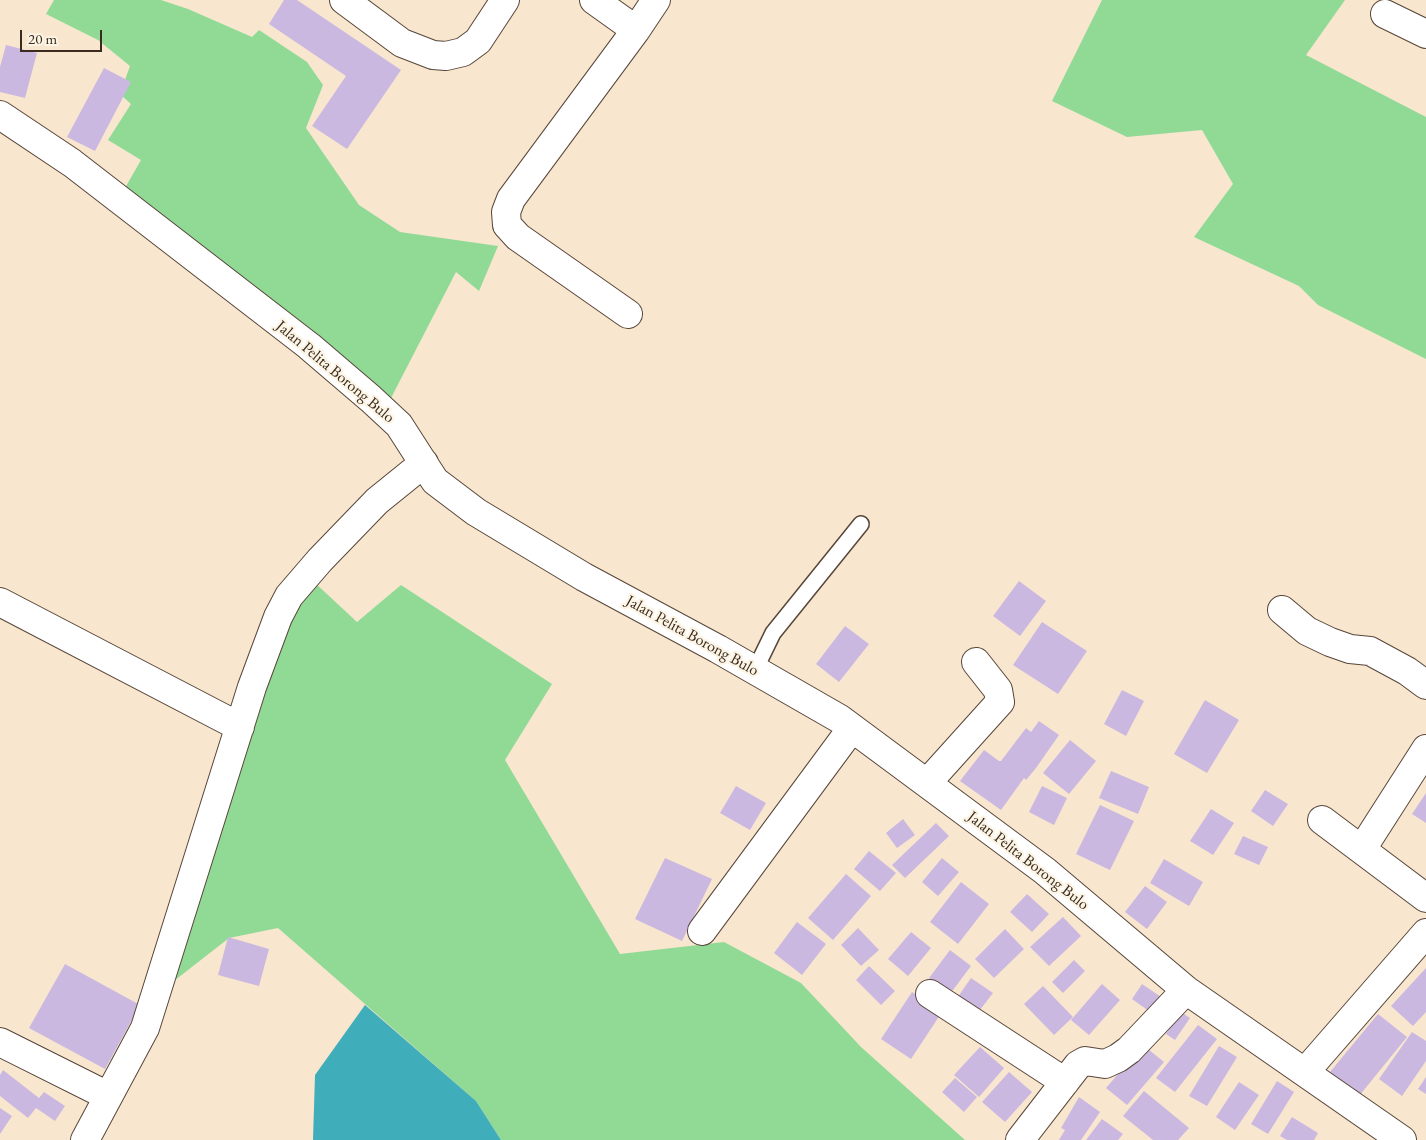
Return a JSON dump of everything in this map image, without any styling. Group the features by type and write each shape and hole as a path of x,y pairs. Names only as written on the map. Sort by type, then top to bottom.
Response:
{"street":[{"path":"344,0 402,43 433,55 446,56 463,52 478,42 505,0"},
{"path":"594,0 636,30"},
{"path":"628,314 518,237 507,225 506,212 511,200 656,0"},
{"path":"1385,14 1426,34"},
{"name":"Jalan Pelita Borong Bulo","path":"0,115 72,163 316,352 399,425 435,481 476,512 584,577 755,670 840,719 1045,871 1186,990 1402,1140"},
{"path":"85,1140 145,1028 252,687 278,617 289,596 320,560 377,501 424,463"},
{"path":"0,602 240,728"},
{"path":"1282,610 1307,631 1350,649 1370,652 1407,671 1426,685"},
{"path":"927,783 1000,702 998,690 976,662"},
{"path":"702,931 852,728"},
{"path":"1362,849 1426,748"},
{"path":"1322,820 1426,898"},
{"path":"1305,1072 1426,933"},
{"path":"1020,1140 1078,1065 1085,1061 1105,1064 1118,1058 1129,1050 1186,990"},
{"path":"930,994 1065,1082"},
{"path":"0,1042 108,1096"}],"lane":[{"path":"755,670 773,633 861,524"}],"green space":[{"path":"54,0 161,0 188,9 252,37 259,30 307,62 323,85 306,128 359,205 400,232 498,246 479,291 456,272 391,398 125,188 141,160 108,140 131,104 120,94 130,66 98,40 46,14"},
{"path":"1102,0 1345,0 1306,55 1426,117 1426,359 1318,305 1299,286 1194,237 1233,184 1202,130 1127,137 1052,101"},
{"path":"314,582 357,622 401,585 552,684 505,760 620,954 724,942 801,983 861,1047 965,1140 501,1140 476,1101 278,928 229,938 147,1002 271,637"}],"water":[{"path":"365,1005 476,1101 501,1140 313,1140 315,1075"}],"building":[{"path":"284,0 297,0 401,70 347,149 312,126 346,76 269,24"},
{"path":"6,45 37,53 25,98 0,92 0,67"},
{"path":"104,68 131,82 95,151 67,137"},
{"path":"1019,581 1046,601 1020,636 993,616"},
{"path":"1042,622 1087,651 1058,694 1013,665"},
{"path":"845,626 869,644 839,682 816,664"},
{"path":"1122,690 1144,701 1126,736 1104,724"},
{"path":"1205,700 1239,720 1207,773 1174,754"},
{"path":"1039,721 1059,735 1036,768 1026,780 1024,778 1001,810 960,781 984,750 1001,761 1026,728 1031,732"},
{"path":"1070,740 1096,761 1069,794 1043,773"},
{"path":"1111,771 1149,787 1138,814 1099,798"},
{"path":"736,786 766,803 750,830 720,813"},
{"path":"1042,786 1067,798 1054,825 1029,812"},
{"path":"1265,790 1288,804 1273,826 1251,811"},
{"path":"1426,793 1426,823 1412,814"},
{"path":"1100,805 1134,821 1110,870 1076,854"},
{"path":"1211,809 1234,823 1213,855 1190,841"},
{"path":"903,819 915,835 897,848 886,833"},
{"path":"936,823 949,836 905,878 892,865"},
{"path":"1243,836 1268,847 1259,865 1234,854"},
{"path":"869,851 896,873 880,891 854,869"},
{"path":"665,858 712,879 682,941 635,919"},
{"path":"942,858 959,872 938,896 922,882"},
{"path":"1164,859 1203,882 1189,906 1150,883"},
{"path":"846,874 871,896 833,940 808,918"},
{"path":"961,882 989,904 958,944 930,922"},
{"path":"1145,886 1167,902 1147,929 1125,912"},
{"path":"1027,894 1049,914 1032,932 1010,912"},
{"path":"1063,917 1081,936 1049,966 1030,947"},
{"path":"797,922 826,944 802,975 774,953"},
{"path":"858,928 879,950 861,966 841,945"},
{"path":"1005,929 1024,949 994,978 975,959"},
{"path":"911,932 931,948 908,976 888,959"},
{"path":"228,937 269,949 259,986 218,975"},
{"path":"950,950 971,966 950,994 929,978"},
{"path":"1074,960 1085,971 1063,993 1052,982"},
{"path":"65,964 140,1005 105,1069 29,1028"},
{"path":"869,966 895,991 881,1005 856,980"},
{"path":"1426,968 1426,1012 1413,1026 1391,1006"},
{"path":"971,978 993,993 976,1015 955,1001"},
{"path":"1102,984 1120,1000 1089,1035 1071,1020"},
{"path":"1142,984 1164,999 1153,1014 1132,999"},
{"path":"1043,986 1073,1017 1054,1035 1024,1004"},
{"path":"912,992 942,1012 911,1059 881,1039"},
{"path":"1181,1012 1190,1018 1175,1040 1166,1034"},
{"path":"1378,1014 1407,1037 1359,1096 1330,1072"},
{"path":"1198,1025 1217,1039 1175,1092 1156,1078"},
{"path":"1412,1032 1426,1041 1426,1061 1402,1096 1379,1079"},
{"path":"1143,1045 1164,1062 1127,1105 1106,1088"},
{"path":"1219,1046 1237,1057 1207,1106 1189,1096"},
{"path":"980,1047 1004,1068 979,1097 954,1075"},
{"path":"3,1070 39,1098 44,1092 65,1106 55,1121 36,1108 28,1118 0,1096 0,1075"},
{"path":"1009,1072 1032,1092 1005,1122 982,1102"},
{"path":"1426,1077 1426,1094 1418,1089"},
{"path":"955,1078 977,1097 964,1112 942,1092"},
{"path":"1277,1081 1294,1092 1268,1134 1251,1124"},
{"path":"1239,1082 1259,1095 1235,1130 1216,1117"},
{"path":"1144,1091 1189,1128 1178,1140 1153,1140 1123,1116"},
{"path":"1079,1097 1100,1112 1081,1140 1059,1140 1065,1130 1061,1128"},
{"path":"0,1108 12,1116 0,1134"},
{"path":"1292,1117 1318,1133 1314,1140 1287,1140 1280,1136"},
{"path":"1102,1119 1123,1134 1118,1140 1086,1140"}]}
